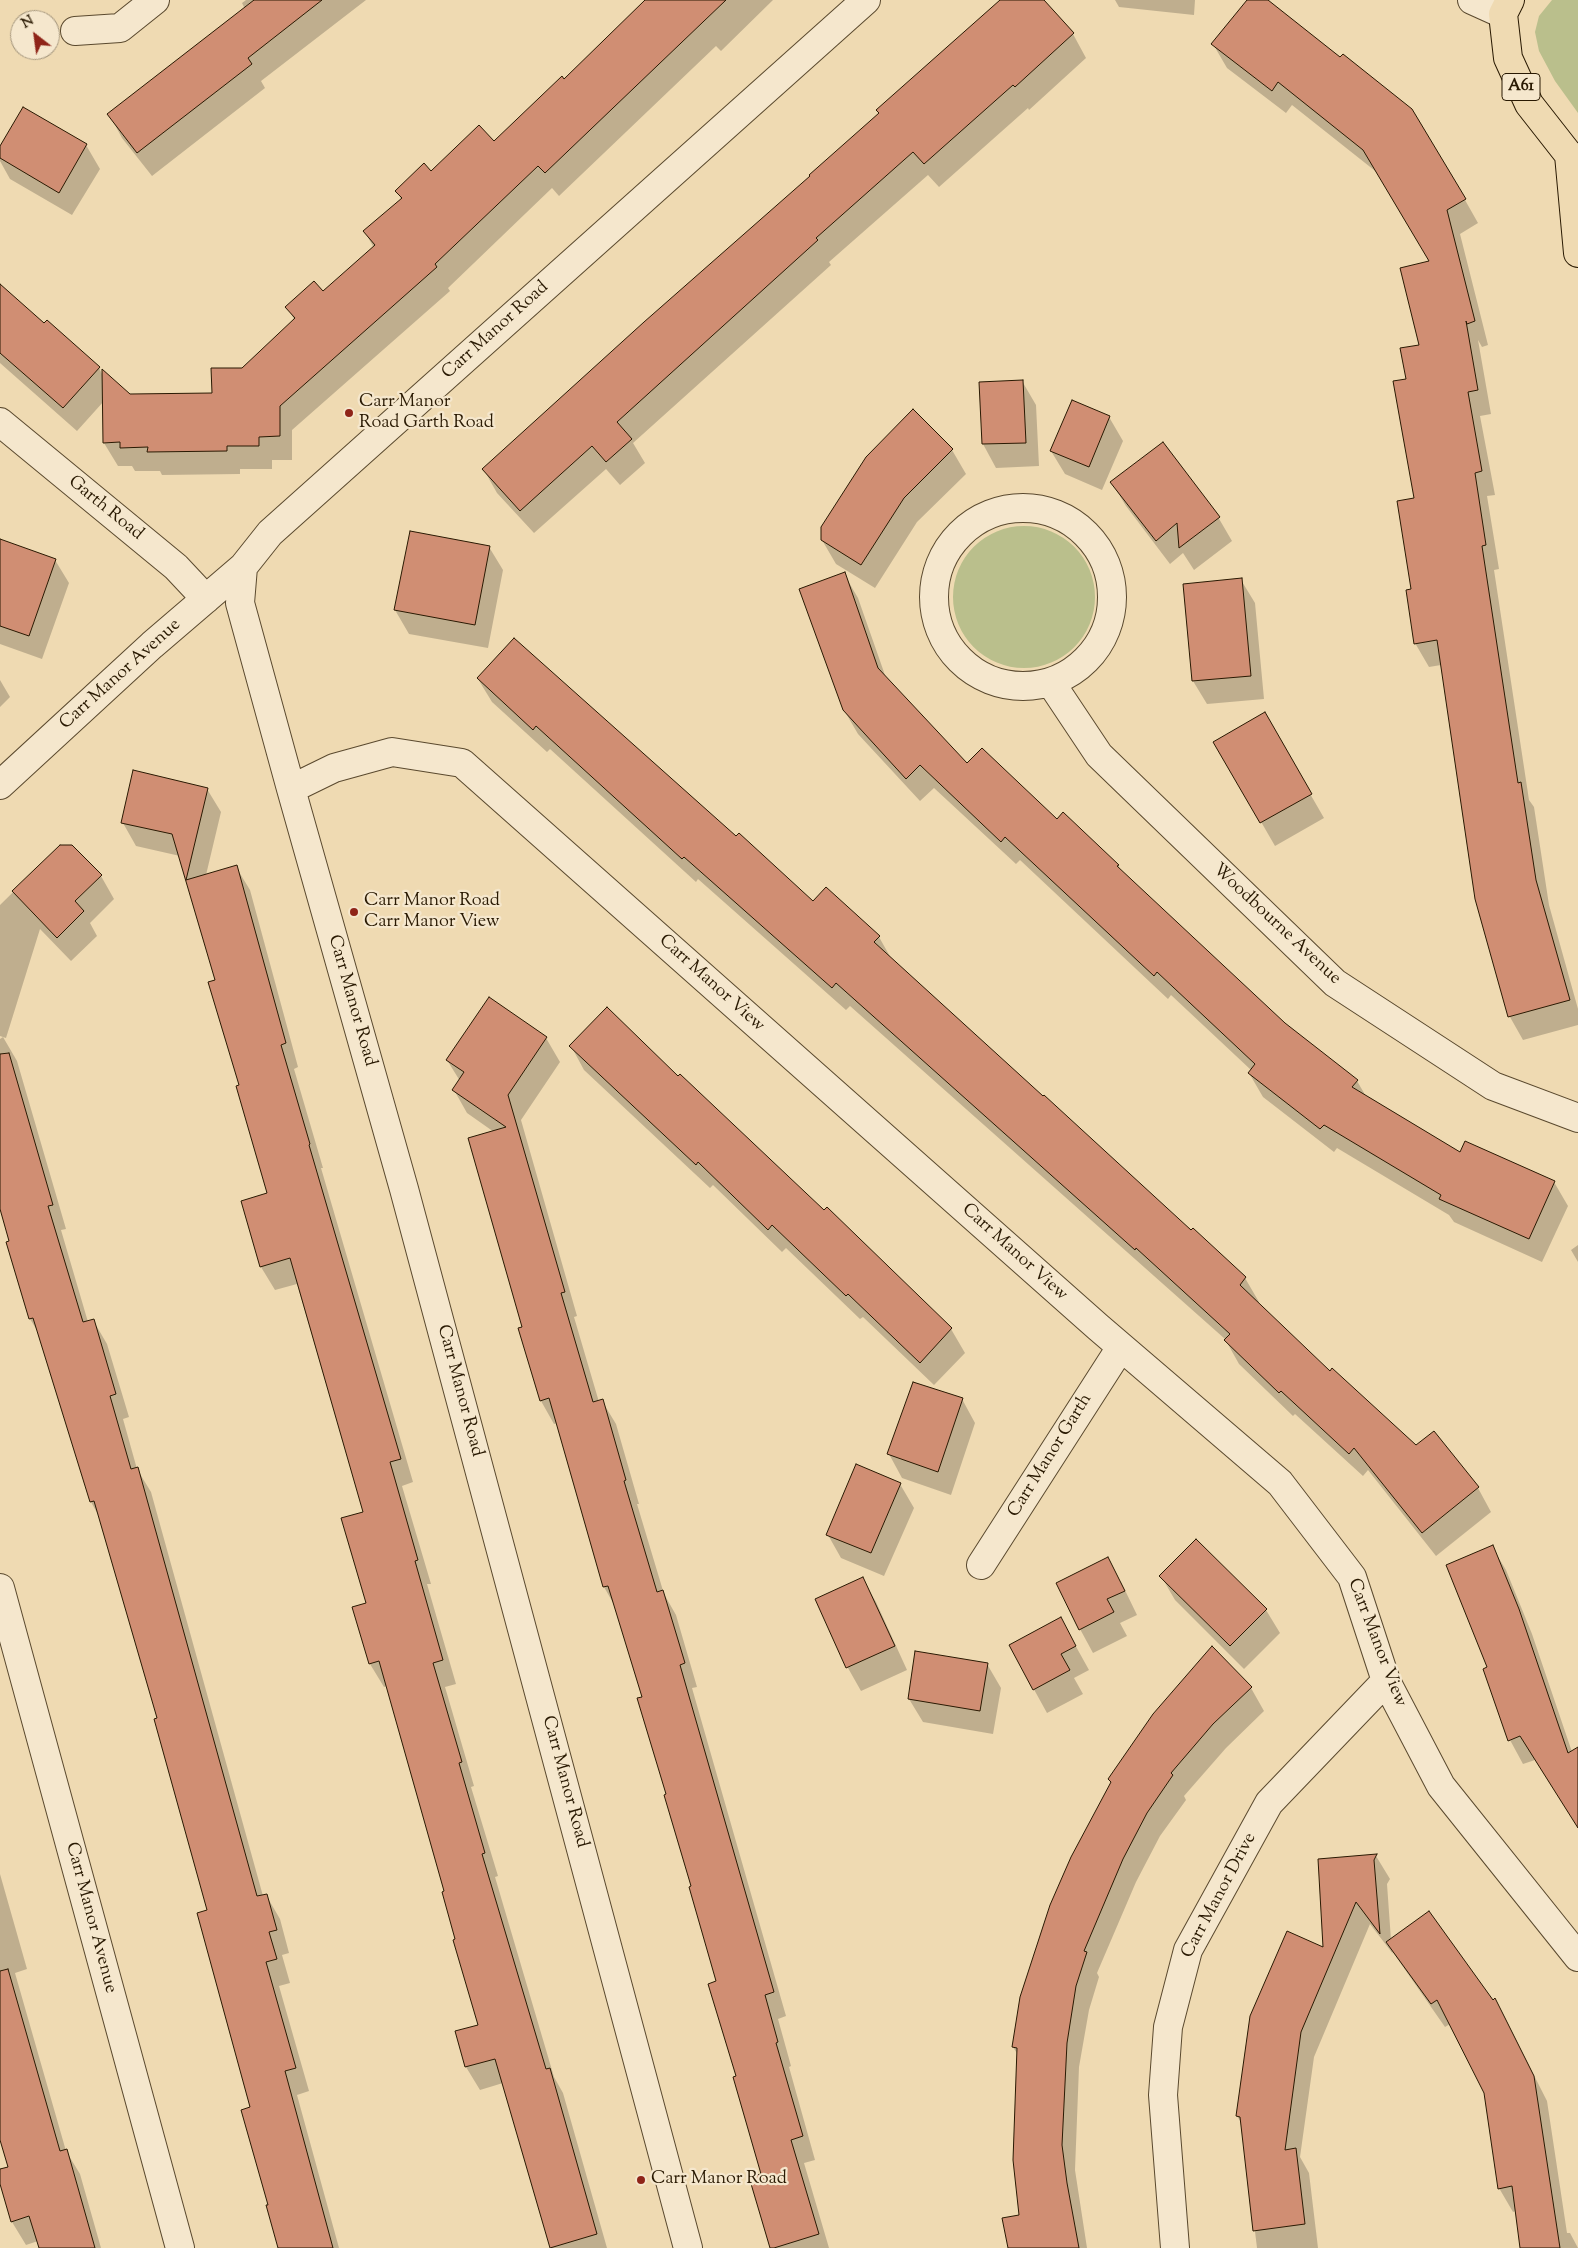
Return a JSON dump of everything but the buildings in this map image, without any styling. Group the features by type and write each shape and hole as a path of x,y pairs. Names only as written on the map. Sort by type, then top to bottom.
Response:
{"highway":[{"name":"A61","path":"1507,7 1508,58 1529,104 1574,157 1578,253"}],"street":[{"path":"75,31 120,28 156,0"},
{"name":"Carr Manor Road","path":"688,2248 407,1199 290,789 240,603 243,567 277,526 866,0"},
{"path":"1472,0 1507,7"},
{"name":"Garth Road","path":"0,422 176,568 206,599"},
{"path":"1018,506 1060,514 1098,546 1114,586 1108,629 1091,657 1051,683 1017,688 978,676 945,644 933,606 939,564 968,525 1018,506"},
{"name":"Carr Manor Avenue","path":"0,785 152,645 243,567"},
{"name":"Woodbourne Avenue","path":"1051,683 1099,755 1334,982 1493,1086 1578,1118"},
{"name":"Carr Manor View","path":"290,789 334,768 392,752 462,763 1121,1347 1280,1483 1352,1577 1386,1681 1441,1786 1578,1958"},
{"name":"Carr Manor Garth","path":"981,1566 1121,1347"},
{"name":"Carr Manor Avenue","path":"0,1588 180,2248"},
{"name":"Carr Manor Drive","path":"1175,2248 1163,2095 1168,2027 1188,1950 1269,1803 1386,1681"}],"green space":[{"path":"1552,0 1578,0 1578,113 1555,81 1539,51 1535,32 1539,16"},
{"path":"1024,526 1038,527 1051,531 1074,547 1090,570 1094,583 1094,611 1090,624 1074,647 1051,663 1038,667 1024,668 1010,667 997,663 974,647 958,624 954,611 953,597 954,583 958,570 974,547 997,531 1010,527"}],"place":[{"name":"Carr Manor Road Garth Road","path":"349,413"},
{"name":"Carr Manor Road Carr Manor View","path":"354,912"},
{"name":"Carr Manor Road","path":"641,2180"}]}
